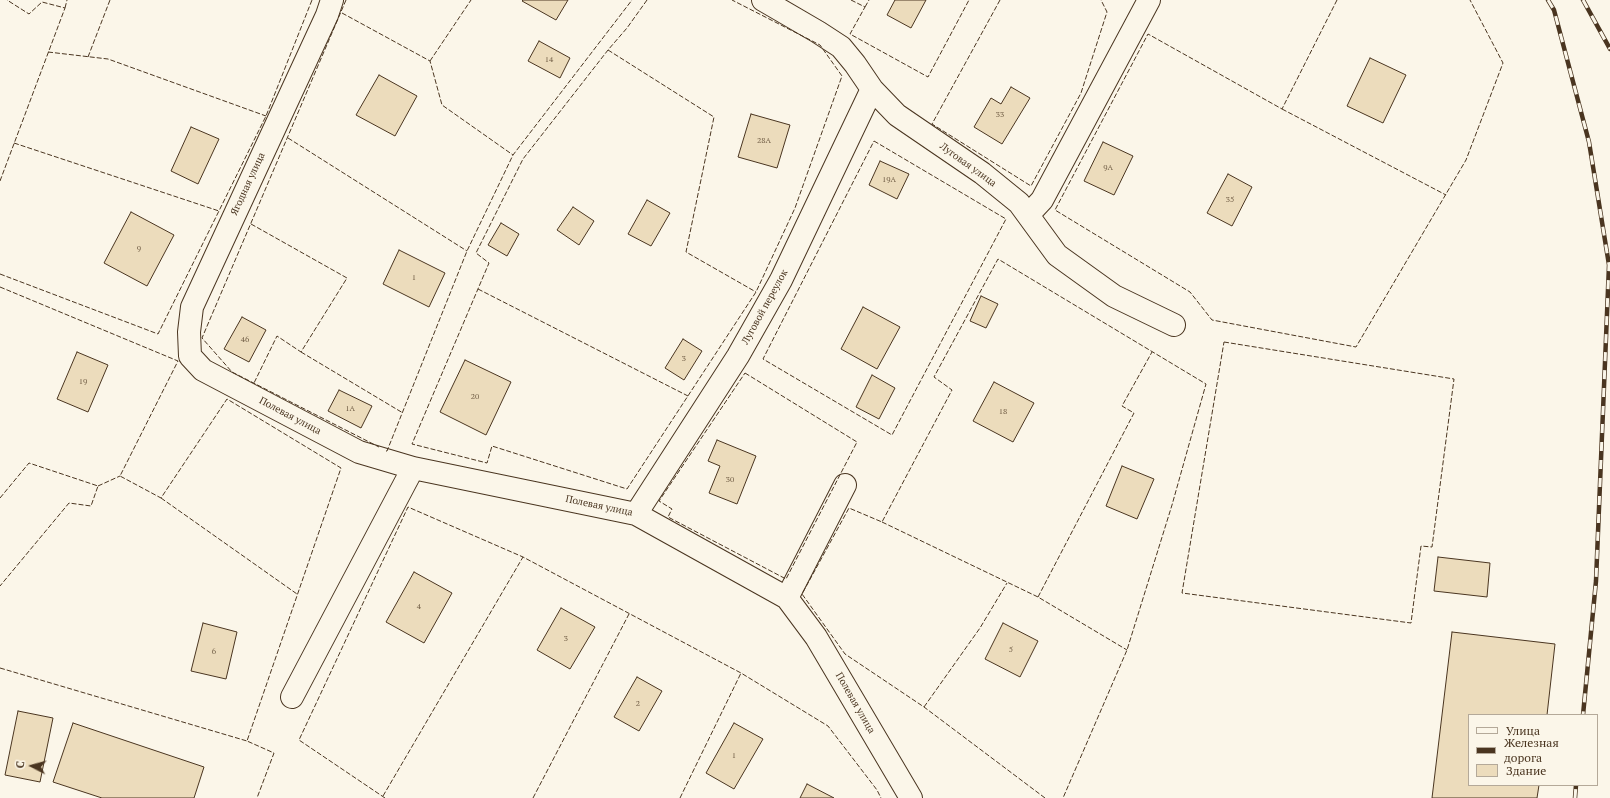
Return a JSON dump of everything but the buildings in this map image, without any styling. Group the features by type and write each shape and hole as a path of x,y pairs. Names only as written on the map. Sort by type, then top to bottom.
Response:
{"street":[{"name":"Ягодная улица","path":"203,370 190,356 189,332 192,306 327,15 332,0"},
{"name":"Луговая улица","path":"763,0 818,32 841,48 855,64 872,89 897,115 982,173 1019,204 1057,255 1114,296 1174,325"},
{"path":"1028,215 1046,194 1148,0"},
{"name":"Луговой переулок","path":"636,514 738,356 781,280 872,89"},
{"name":"Полевая улица","path":"203,370 359,452 412,468 636,514 787,598 816,637 911,798"},
{"path":"292,697 412,468"},
{"path":"787,598 845,485"}],"railway":[{"path":"1548,0 1554,10 1589,142 1609,265 1596,581 1583,714"},
{"path":"1583,0 1610,49"},
{"path":"1575,798 1576,786"}],"fence":[{"path":"0,181 65,8 42,2 29,14 7,0"},
{"path":"65,8 67,0"},
{"path":"88,57 110,0"},
{"path":"0,274 158,334 266,116 312,0"},
{"path":"346,0 202,338 232,372 379,447"},
{"path":"430,61 471,0"},
{"path":"386,451 467,251 513,155 632,0"},
{"path":"647,0 627,28 608,50 523,159 476,253 489,263 412,444 487,463 492,446 627,489 756,292 795,208 842,76 820,45 732,0"},
{"path":"851,0 865,7 850,34 928,77 969,0"},
{"path":"865,7 869,0"},
{"path":"1000,0 932,124 1031,186 1081,93 1107,12 1101,0"},
{"path":"1337,0 1282,109 1148,34 1055,210 1190,292 1212,320 1356,347 1466,160 1503,63 1470,0"},
{"path":"342,13 430,61 442,105 513,155"},
{"path":"608,50 714,117 686,252 756,292"},
{"path":"48,52 108,59 266,116"},
{"path":"1282,109 1446,195"},
{"path":"288,138 467,251"},
{"path":"874,141 1006,219 892,435 763,359 874,141"},
{"path":"14,143 219,211"},
{"path":"251,224 347,278 301,352 277,336 254,383"},
{"path":"1045,798 924,707 845,654 802,594 849,508 882,522 952,390 934,377 998,259 1206,384 1172,505 1127,650 1063,798"},
{"path":"0,287 178,361 120,476 161,498 227,399 341,468 247,741 274,753 257,798"},
{"path":"478,289 688,396"},
{"path":"1224,342 1454,379 1432,547 1421,546 1411,623 1182,593 1224,342"},
{"path":"301,352 403,413"},
{"path":"1038,597 1134,413 1122,406 1152,352"},
{"path":"745,373 857,442 786,579 668,517 672,509 659,501 745,373"},
{"path":"0,498 29,463 98,486 91,506 69,503 0,586"},
{"path":"98,486 120,476"},
{"path":"161,498 297,594"},
{"path":"385,798 299,740 408,507 523,557 741,673 828,726 877,790 881,798"},
{"path":"882,522 1038,597 1127,650"},
{"path":"383,796 523,557"},
{"path":"924,707 980,628 1007,583"},
{"path":"533,798 629,614"},
{"path":"0,668 247,741"},
{"path":"680,798 741,673"}]}
